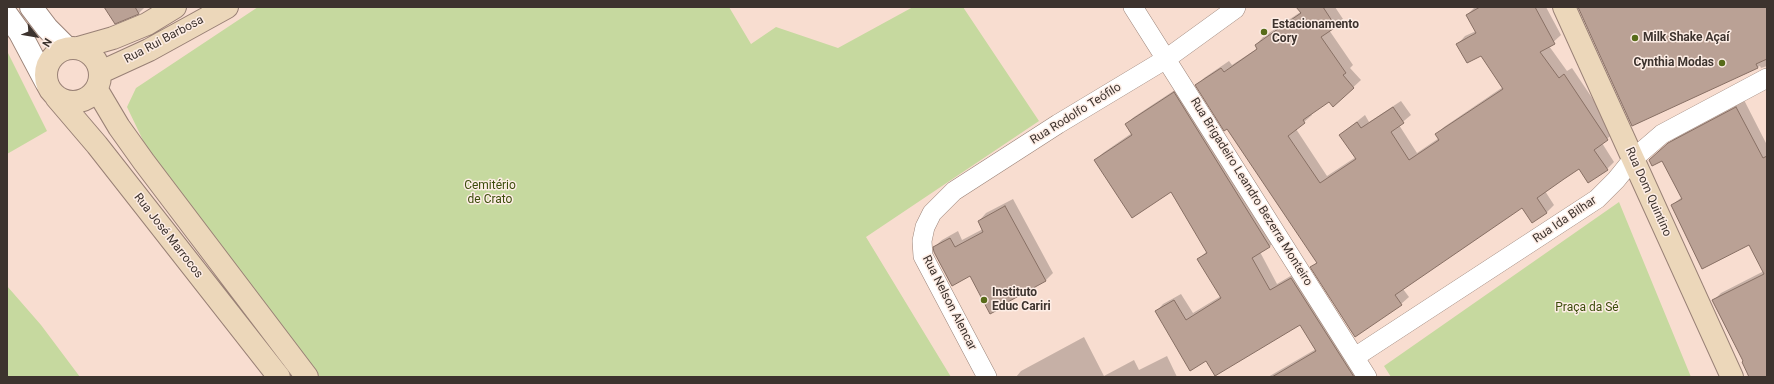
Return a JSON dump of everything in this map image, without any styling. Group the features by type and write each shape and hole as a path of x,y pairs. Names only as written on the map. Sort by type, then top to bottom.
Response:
{"main road":[{"name":"Rua Rui Barbosa","path":"73,48 113,38 147,24 175,7"},
{"name":"Rua Rui Barbosa","path":"99,81 149,50 228,7"},
{"name":"Rua Dom Quintino","path":"1564,7 1732,377"},
{"path":"73,48 86,51 94,56 98,64 99,81 91,97 74,103 64,102 51,89 46,71 50,61 57,53 73,48"},
{"name":"Rua José Marrocos","path":"99,81 119,127 307,377"},
{"name":"Rua José Marrocos","path":"51,89 97,145 279,377"}],"street":[{"path":"31,7 47,28 73,48"},
{"name":"Rua Brigadeiro Leandro Bezerra Monteiro","path":"1133,7 1367,377"},
{"name":"Rua Rodolfo Teófilo","path":"925,227 932,213 954,191 1058,124 1166,59 1236,8"},
{"path":"7,15 20,33 51,89"},
{"name":"Rua Ida Bilhar","path":"1355,357 1597,199 1616,180 1633,159 1662,134 1767,78"},
{"name":"Rua Nelson Alencar","path":"925,227 922,241 923,256 987,377"}],"green space":[{"name":"Cemitério de Crato","path":"258,7 729,7 751,44 776,27 838,48 913,7 963,7 1039,121 866,237 951,377 320,377 151,157 127,107 136,88"},
{"path":"7,51 47,131 7,154"},
{"name":"Praça da Sé","path":"1619,202 1691,377 1391,377 1384,366"},
{"path":"7,286 41,325 80,377 7,377"}],"building":[{"path":"104,7 135,7 139,14 115,24"},
{"path":"1296,7 1323,7 1336,27 1321,37 1346,73 1343,75 1354,88 1333,107 1329,102 1303,120 1305,123 1288,136 1320,183 1356,159 1339,135 1357,122 1361,128 1393,107 1404,123 1391,132 1409,160 1439,140 1435,134 1503,89 1481,56 1467,63 1456,44 1476,33 1466,15 1480,7 1535,7 1555,44 1540,52 1559,78 1564,74 1608,140 1594,150 1608,170 1588,183 1579,169 1537,198 1547,213 1532,223 1522,208 1395,295 1402,305 1355,337 1310,267 1317,263 1227,129 1224,131 1195,85 1221,68 1224,72 1257,49 1255,45 1301,13"},
{"path":"1578,7 1767,7 1767,59 1756,64 1758,68 1632,126"},
{"path":"1174,92 1270,247 1252,258 1270,290 1291,278 1354,377 1272,377 1316,351 1300,325 1215,376 1206,361 1190,371 1155,311 1174,300 1186,320 1221,298 1197,259 1207,253 1171,192 1132,218 1094,160 1132,135 1125,124"},
{"path":"1736,107 1763,158 1767,156 1767,377 1749,377 1742,362 1743,361 1712,300 1764,274 1749,245 1702,269 1671,205 1682,199 1662,161 1652,166 1649,160 1668,143"},
{"path":"1005,206 1046,281 1006,303 1007,305 990,314 970,276 952,286 934,252 933,247 950,238 955,247 983,232 978,221"}],"place":[{"name":"Estacionamento Cory","path":"1264,32"},
{"name":"Milk Shake Açaí","path":"1635,38"},
{"name":"Cynthia Modas","path":"1722,63"},
{"name":"Instituto Educ Cariri","path":"984,300"}]}
